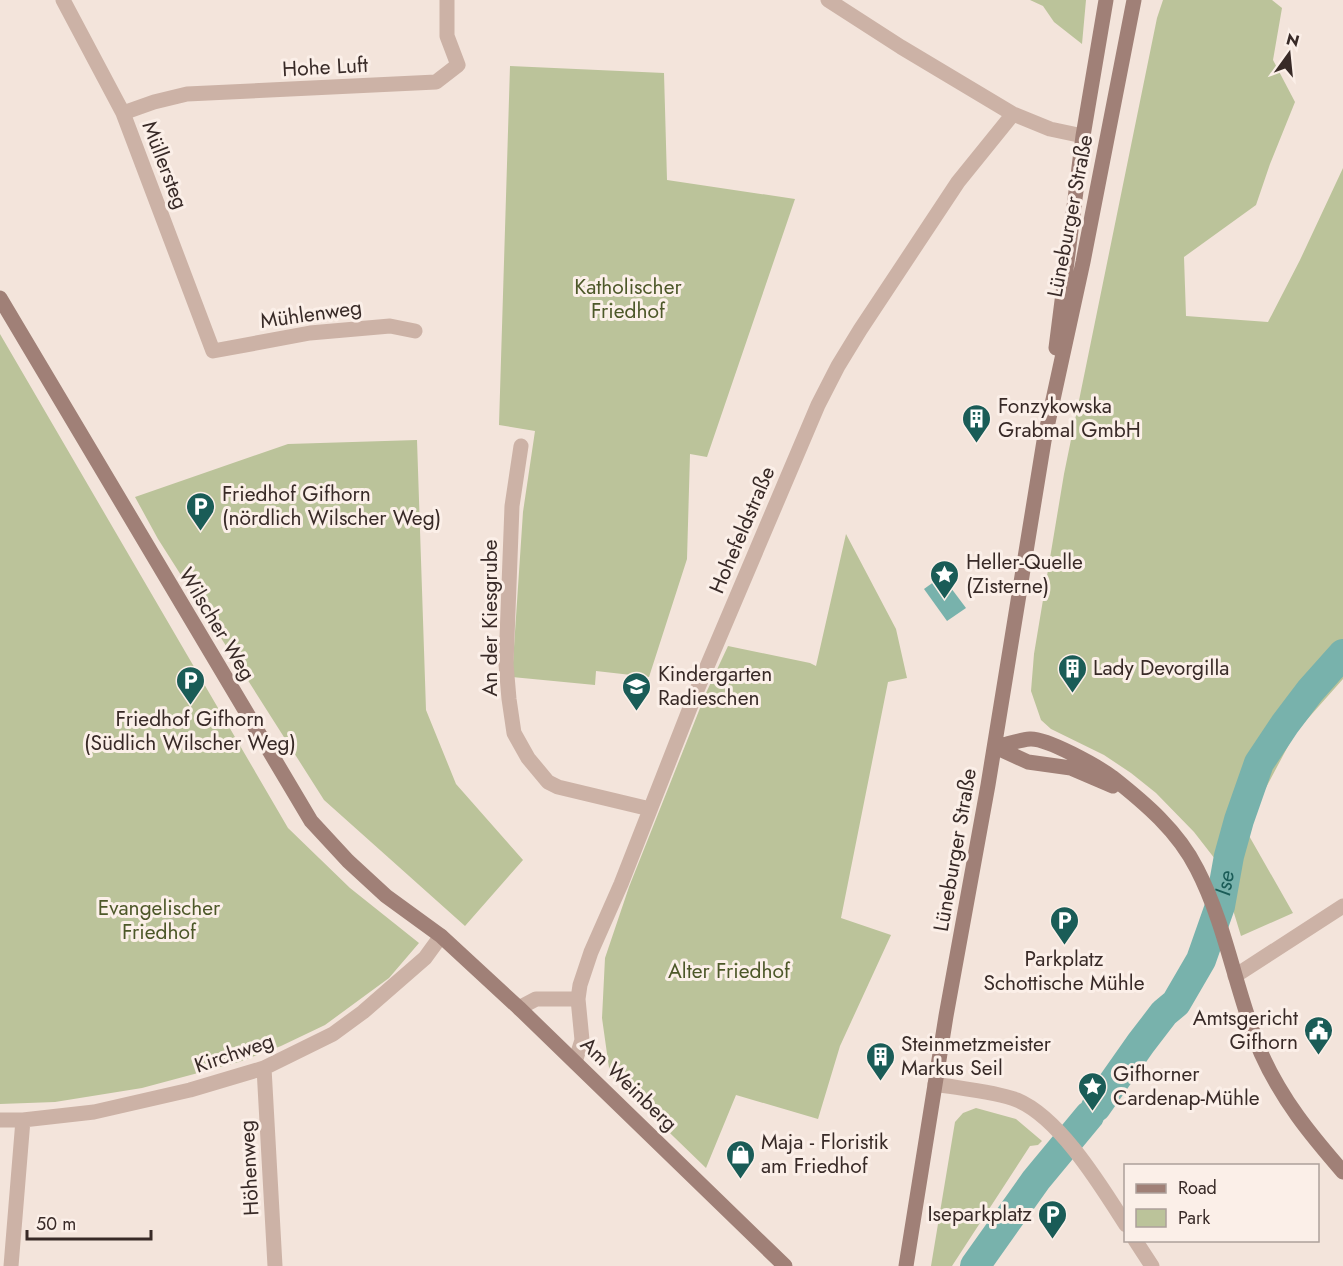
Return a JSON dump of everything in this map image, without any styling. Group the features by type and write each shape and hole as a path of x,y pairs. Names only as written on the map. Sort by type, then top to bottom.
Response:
{"street":[{"name":"Müllersteg","path":"63,0 123,112 213,351"},
{"name":"Hohe Luft","path":"123,112 187,94 436,82 458,65 447,36 447,0"},
{"path":"828,0 1013,114 1050,129 1083,136"},
{"name":"Lüneburger Straße","path":"1044,441 1083,262 1134,0"},
{"name":"Lüneburger Straße","path":"906,1266 935,1084 995,747 1044,441 1083,136 1104,3"},
{"name":"Hohefeldstraße","path":"575,1062 582,1040 578,999 580,985 591,952 621,884 697,690 818,405 838,366 958,182 1013,114"},
{"name":"Wilscher Weg","path":"0,298 311,821 348,861 386,896 441,936"},
{"name":"Mühlenweg","path":"213,351 310,333 390,326 415,331"},
{"name":"An der Kiesgrube","path":"521,446 512,506 506,664 514,733 528,758 548,782 558,787 650,809"},
{"path":"995,747 1032,739 1097,766 1139,798 1181,844 1197,869 1208,894 1253,1033 1277,1088 1304,1128 1343,1172"},
{"path":"995,747 1028,762 1071,768 1139,798"},
{"path":"1235,976 1343,906"},
{"name":"Am Weinberg","path":"441,936 519,1008 785,1266"},
{"name":"Kirchweg","path":"0,1120 22,1120 94,1112 190,1090 264,1068 333,1034 348,1023 424,958 441,936"},
{"path":"519,1008 536,999 578,999"},
{"name":"Höhenweg","path":"264,1068 275,1266"},
{"path":"935,1084 1014,1098 1031,1106 1052,1124 1082,1160 1124,1223"},
{"path":"11,1266 22,1120"},
{"path":"1137,1242 1152,1266"}],"green space":[{"path":"1030,0 1086,0 1082,44 1054,22 1043,6"},
{"path":"1163,0 1272,0 1282,8 1273,60 1295,102 1256,205 1184,257 1186,316 1268,322 1343,168 1343,679 1295,733 1261,797 1248,834 1293,913 1241,936 1215,859 1194,832 1156,793 1131,773 1104,755 1051,729 1041,720 1031,691 1034,654 1064,474 1157,18"},
{"name":"Katholischer Friedhof","path":"510,66 664,73 667,180 795,199 707,457 690,454 687,559 649,677 596,671 595,685 512,677 523,512 535,431 499,425"},
{"name":"Evangelischer Friedhof","path":"0,334 288,828 350,888 419,943 389,978 325,1025 281,1046 239,1062 142,1088 55,1102 0,1104"},
{"path":"417,440 426,710 456,784 523,860 465,926 324,800 158,539 135,497 288,444"},
{"name":"Alter Friedhof","path":"846,534 896,629 907,678 888,682 841,918 891,935 840,1046 818,1119 736,1095 706,1168 610,1075 602,1018 605,958 629,887 706,693 728,646 816,666"},
{"path":"976,1108 1016,1119 1042,1141 1038,1145 1030,1146 952,1266 931,1266 955,1122 963,1113"}],"water":[{"name":"Heller-Quelle (Zisterne)","path":"942,576 966,608 947,621 924,589"}],"waterway":[{"name":"Ise","path":"1096,1107 1164,1013 1176,1003 1201,960 1220,906 1229,856 1239,820 1259,763 1310,691 1343,654"},
{"name":"Ise","path":"975,1266 1036,1180 1089,1116"}],"place":[{"name":"Fonzykowska Grabmal GmbH","path":"977,444"},
{"name":"Friedhof Gifhorn (nördlich Wilscher Weg)","path":"201,532"},
{"name":"Heller-Quelle (Zisterne)","path":"945,600"},
{"name":"Lady Devorgilla","path":"1072,694"},
{"name":"Friedhof Gifhorn (Südlich Wilscher Weg)","path":"190,706"},
{"name":"Kindergarten Radieschen","path":"637,712"},
{"name":"Parkplatz Schottische Mühle","path":"1064,946"},
{"name":"Amtsgericht Gifhorn","path":"1319,1056"},
{"name":"Steinmetzmeister Markus Seil","path":"880,1082"},
{"name":"Gifhorner Cardenap-Mühle","path":"1092,1112"},
{"name":"Maja - Floristik am Friedhof","path":"740,1180"},
{"name":"Iseparkplatz","path":"1053,1240"}]}
